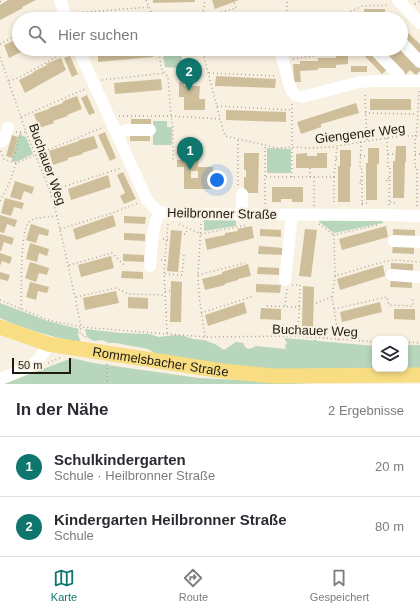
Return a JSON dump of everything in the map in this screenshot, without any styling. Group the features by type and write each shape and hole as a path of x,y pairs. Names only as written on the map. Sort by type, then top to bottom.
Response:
{"main road":[{"name":"Rommelsbacher Straße","path":"0,327 43,342 203,369 256,375 420,375"}],"street":[{"path":"60,0 68,12"},
{"path":"395,3 406,12"},
{"path":"408,13 420,23"},
{"path":"408,49 420,62"},
{"name":"Heilbronner Straße","path":"78,56 79,63 96,101 109,122 134,183 158,215 334,214 418,216"},
{"path":"282,56 292,92 296,96 302,97 360,77 420,81"},
{"path":"380,56 398,75 398,80"},
{"path":"116,140 126,130 150,130"},
{"path":"240,193 242,214"},
{"path":"150,266 154,229 158,215"},
{"path":"285,280 292,215"},
{"path":"394,240 420,242"},
{"path":"392,275 418,277"},
{"path":"7,379 30,367 35,354 43,342"}],"path":[{"path":"146,0 151,12"},
{"path":"203,12 205,0"},
{"path":"287,0 287,12"},
{"path":"224,12 236,8 234,2"},
{"path":"350,12 362,6 395,3"},
{"path":"102,12 149,6"},
{"path":"0,44 12,38"},
{"path":"8,81 18,78 59,56"},
{"path":"160,56 161,68 168,77 173,127 173,161"},
{"path":"3,139 4,159 16,163 109,122 119,116 171,116 220,119 204,56"},
{"path":"283,61 314,56"},
{"name":"Buchauer Weg","path":"0,57 21,117 50,191 60,229 81,327"},
{"path":"208,73 276,76 286,73"},
{"path":"98,82 102,80 165,74"},
{"path":"418,216 415,136 419,117 420,81"},
{"path":"21,117 86,89"},
{"path":"292,92 292,177"},
{"path":"364,95 367,141"},
{"path":"217,106 292,110"},
{"path":"365,113 418,114"},
{"name":"Giengener Weg","path":"220,119 225,136 278,148 331,147 388,138 420,136"},
{"path":"13,162 21,132"},
{"path":"388,138 388,167 390,167 390,178 387,178 386,180 390,182 389,215"},
{"path":"238,139 240,193"},
{"path":"361,142 360,169 362,169 362,215"},
{"path":"265,146 265,214"},
{"path":"334,214 336,146"},
{"path":"388,154 395,154"},
{"path":"415,154 420,154"},
{"path":"360,156 368,156"},
{"path":"0,201 9,184 16,163"},
{"path":"50,191 123,167"},
{"path":"310,168 310,177"},
{"path":"266,177 334,178"},
{"path":"314,178 314,210"},
{"path":"60,229 148,200"},
{"path":"202,214 198,275 201,312 206,337"},
{"path":"158,215 168,220 164,274 167,333"},
{"path":"21,309 23,240 27,224 32,219 57,216"},
{"path":"177,223 201,234 249,224"},
{"path":"316,223 334,235 377,225"},
{"path":"184,234 186,234 187,228"},
{"path":"334,235 335,276 332,297 338,342"},
{"path":"68,265 112,253 124,265"},
{"path":"164,274 182,275 184,255 182,254"},
{"path":"335,276 386,261 395,260 420,262"},
{"path":"198,275 245,263"},
{"path":"285,306 287,285 300,285 298,336"},
{"path":"75,297 116,288 128,294 165,295"},
{"path":"165,291 171,291"},
{"path":"201,312 254,296"},
{"path":"316,303 332,297"},
{"path":"334,309 387,297 389,305 413,306 413,300 415,299"},
{"name":"Buchauer Weg","path":"0,300 48,320 81,327 206,337 298,336 372,342"},
{"path":"267,306 300,307"},
{"path":"408,342 420,343"},
{"path":"107,354 108,384"},
{"path":"30,367 44,364 66,356"}],"green space":[{"path":"163,56 182,56 181,68 165,67"},
{"path":"153,121 167,121 167,127 172,127 172,145 153,145"},
{"path":"19,134 26,137 33,154 16,162 12,160 12,158"},
{"path":"267,148 291,149 291,173 267,173"},
{"path":"204,219 236,220 236,226 204,231"},
{"path":"319,220 382,220 383,223 334,233 319,222"},
{"path":"0,303 48,321 79,329 78,335 81,343 40,333 0,318"},
{"path":"85,329 149,334 159,337 175,335 204,340 215,344 224,350 236,342 243,343 246,348 250,349 256,346 286,349 285,346 287,343 284,338 372,346 372,370 259,371 156,354 148,349 109,343 102,340 94,341 87,337"},
{"path":"408,345 420,345 420,370 408,370"},
{"path":"72,358 93,363 199,378 310,384 4,384"}],"building":[{"path":"8,0 36,0 0,20 0,5"},
{"path":"153,0 195,0 195,2 153,3"},
{"path":"212,0 239,0 215,9"},
{"path":"364,9 385,9 385,12 364,12"},
{"path":"408,33 420,44 420,55 408,43"},
{"path":"12,42 13,56 9,58 4,45"},
{"path":"70,56 78,74 72,77 64,58"},
{"path":"98,56 153,57 98,62"},
{"path":"336,56 348,56 348,64 336,65 336,68 318,68 318,70 300,71 301,82 294,82 293,64 300,64 300,61 318,61 318,58 336,58"},
{"path":"365,56 375,56 388,69 382,74"},
{"path":"387,56 408,56 420,67 420,71 416,75 410,70 405,75"},
{"path":"61,58 66,70 25,93 19,80 47,65 46,64"},
{"path":"351,66 367,66 367,72 351,72"},
{"path":"216,76 276,79 275,88 215,86"},
{"path":"161,79 162,90 115,94 114,83"},
{"path":"179,82 184,82 184,86 200,86 199,99 205,99 205,110 184,110 184,97 179,97"},
{"path":"87,95 95,113 89,115 81,98"},
{"path":"77,96 82,109 53,121 54,123 39,128 34,114"},
{"path":"370,99 411,99 411,110 370,110"},
{"path":"356,103 359,113 321,124 321,127 301,134 297,122"},
{"path":"226,110 286,112 286,122 226,120"},
{"path":"131,119 151,119 151,126 131,125"},
{"path":"105,132 116,158 110,161 98,135"},
{"path":"12,135 18,137 12,158 6,156"},
{"path":"130,135 150,135 150,141 130,141"},
{"path":"94,136 98,148 68,158 68,160 53,165 49,151"},
{"path":"177,146 199,146 198,167 213,167 213,189 184,189 184,167 177,167 177,160 184,160 184,154 177,153","holes":["191,171 198,171 198,178 191,178"]},
{"path":"396,146 406,146 404,198 393,198 393,161 395,161"},
{"path":"368,148 379,148 379,164 377,164 377,200 366,200 366,163 368,163"},
{"path":"340,150 351,150 350,202 338,202 338,166 340,166"},
{"path":"244,153 259,153 258,193 244,193 244,177 246,177 246,170 244,170"},
{"path":"307,153 307,156 317,156 317,153 327,153 327,168 296,168 296,154"},
{"path":"123,172 136,199 124,204 120,196 125,193 117,175"},
{"path":"108,175 111,187 71,200 68,189"},
{"path":"15,181 34,187 32,194 24,191 21,200 10,197"},
{"path":"272,187 303,187 303,202 292,202 292,199 281,199 281,202 272,202"},
{"path":"5,198 24,203 22,209 14,207 11,216 1,213"},
{"path":"0,215 17,220 15,227 7,224 4,233 0,232"},
{"path":"113,215 116,226 76,240 73,229"},
{"path":"124,216 146,217 145,224 124,223"},
{"path":"31,224 49,230 48,236 39,234 36,243 26,240"},
{"path":"252,226 254,238 207,250 205,239 225,235 225,233 238,231 237,229"},
{"path":"386,226 388,237 342,250 339,239"},
{"path":"260,229 281,230 281,237 260,236"},
{"path":"305,229 317,230 311,277 299,276"},
{"path":"393,229 415,230 415,237 393,236"},
{"path":"171,230 182,231 178,272 167,271"},
{"path":"124,233 145,234 145,241 124,240"},
{"path":"0,234 14,238 12,245 4,242 1,251 0,251"},
{"path":"30,243 49,249 47,256 39,253 37,262 26,259"},
{"path":"259,246 283,248 283,255 258,254"},
{"path":"393,246 414,247 414,254 392,253"},
{"path":"0,253 12,257 10,264 2,261 0,266"},
{"path":"123,254 144,255 144,262 123,261"},
{"path":"111,256 114,268 81,277 78,265"},
{"path":"30,262 49,268 47,275 39,273 36,282 25,278"},
{"path":"391,263 413,264 413,271 391,270"},
{"path":"248,264 251,276 205,290 202,279 222,274 222,272"},
{"path":"383,265 385,276 340,290 337,279"},
{"path":"258,267 279,268 279,275 257,274"},
{"path":"122,271 143,272 143,279 121,278"},
{"path":"0,272 10,275 8,281 0,279"},
{"path":"391,279 412,281 412,288 390,287"},
{"path":"171,281 182,282 181,322 170,322"},
{"path":"30,282 49,287 47,293 38,291 36,300 26,297"},
{"path":"256,284 281,285 280,293 256,292"},
{"path":"303,286 314,287 313,328 302,327"},
{"path":"116,291 119,303 85,310 83,298"},
{"path":"128,297 148,298 148,309 128,308"},
{"path":"244,302 247,313 208,326 205,315"},
{"path":"380,302 382,312 342,322 340,312"},
{"path":"261,308 281,309 281,320 260,319"},
{"path":"394,309 415,309 415,320 394,319"}],"place":[{"name":"Kindergarten Heilbronner Straße","path":"189,91"},
{"name":"Schulkindergarten","path":"190,170"}]}
